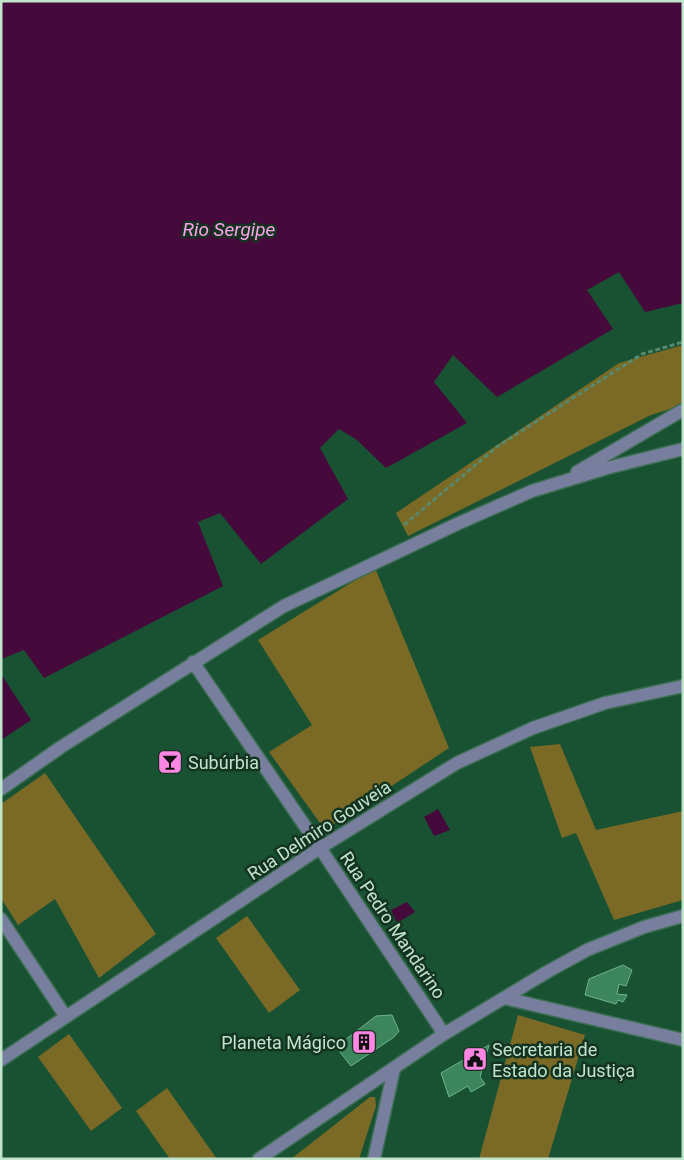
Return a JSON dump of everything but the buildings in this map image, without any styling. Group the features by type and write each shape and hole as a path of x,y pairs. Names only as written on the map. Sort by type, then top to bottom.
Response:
{"street":[{"path":"558,483 683,410"},
{"path":"1,790 61,747 284,606 457,524 532,491 607,468 683,449"},
{"name":"Rua Pedro Mandarino","path":"193,662 444,1034"},
{"name":"Rua Delmiro Gouveia","path":"1,1060 320,848 457,764 532,728 605,703 683,686"},
{"path":"264,1158 444,1034 587,950 644,927 683,916"},
{"path":"1,919 66,1017"},
{"path":"504,998 683,1040"},
{"path":"374,1159 394,1069"}],"path":[{"path":"404,525 498,446 642,354 683,342"}],"shaded area":[{"path":"683,345 683,405 651,415 408,536 396,513 619,363"},
{"path":"375,568 449,748 325,830 269,752 312,725 258,640"},
{"path":"560,744 596,830 683,811 683,900 614,920 576,833 562,838 530,747"},
{"path":"45,773 156,934 99,978 55,899 18,925 1,898 1,804"},
{"path":"247,916 300,990 269,1013 216,938"},
{"path":"518,1015 585,1035 548,1159 479,1159"},
{"path":"69,1034 122,1108 91,1131 38,1057"},
{"path":"167,1088 217,1159 170,1159 136,1111"},
{"path":"370,1097 375,1097 376,1106 359,1159 291,1159"}],"water":[{"name":"Rio Sergipe","path":"1,1 683,1 683,303 645,312 619,272 587,290 613,329 497,397 453,355 434,382 467,423 386,468 357,440 339,429 320,448 348,499 261,564 220,513 198,522 223,586 44,678 24,650 1,659"},
{"path":"1,674 31,720 1,740"},
{"path":"438,809 450,830 434,836 424,817"},
{"path":"407,902 415,912 397,923 391,910"}],"place":[{"name":"Subúrbia","path":"170,762"},
{"name":"Planeta Mágico","path":"364,1042"},
{"name":"Secretaria de Estado da Justiça","path":"475,1059"}]}
